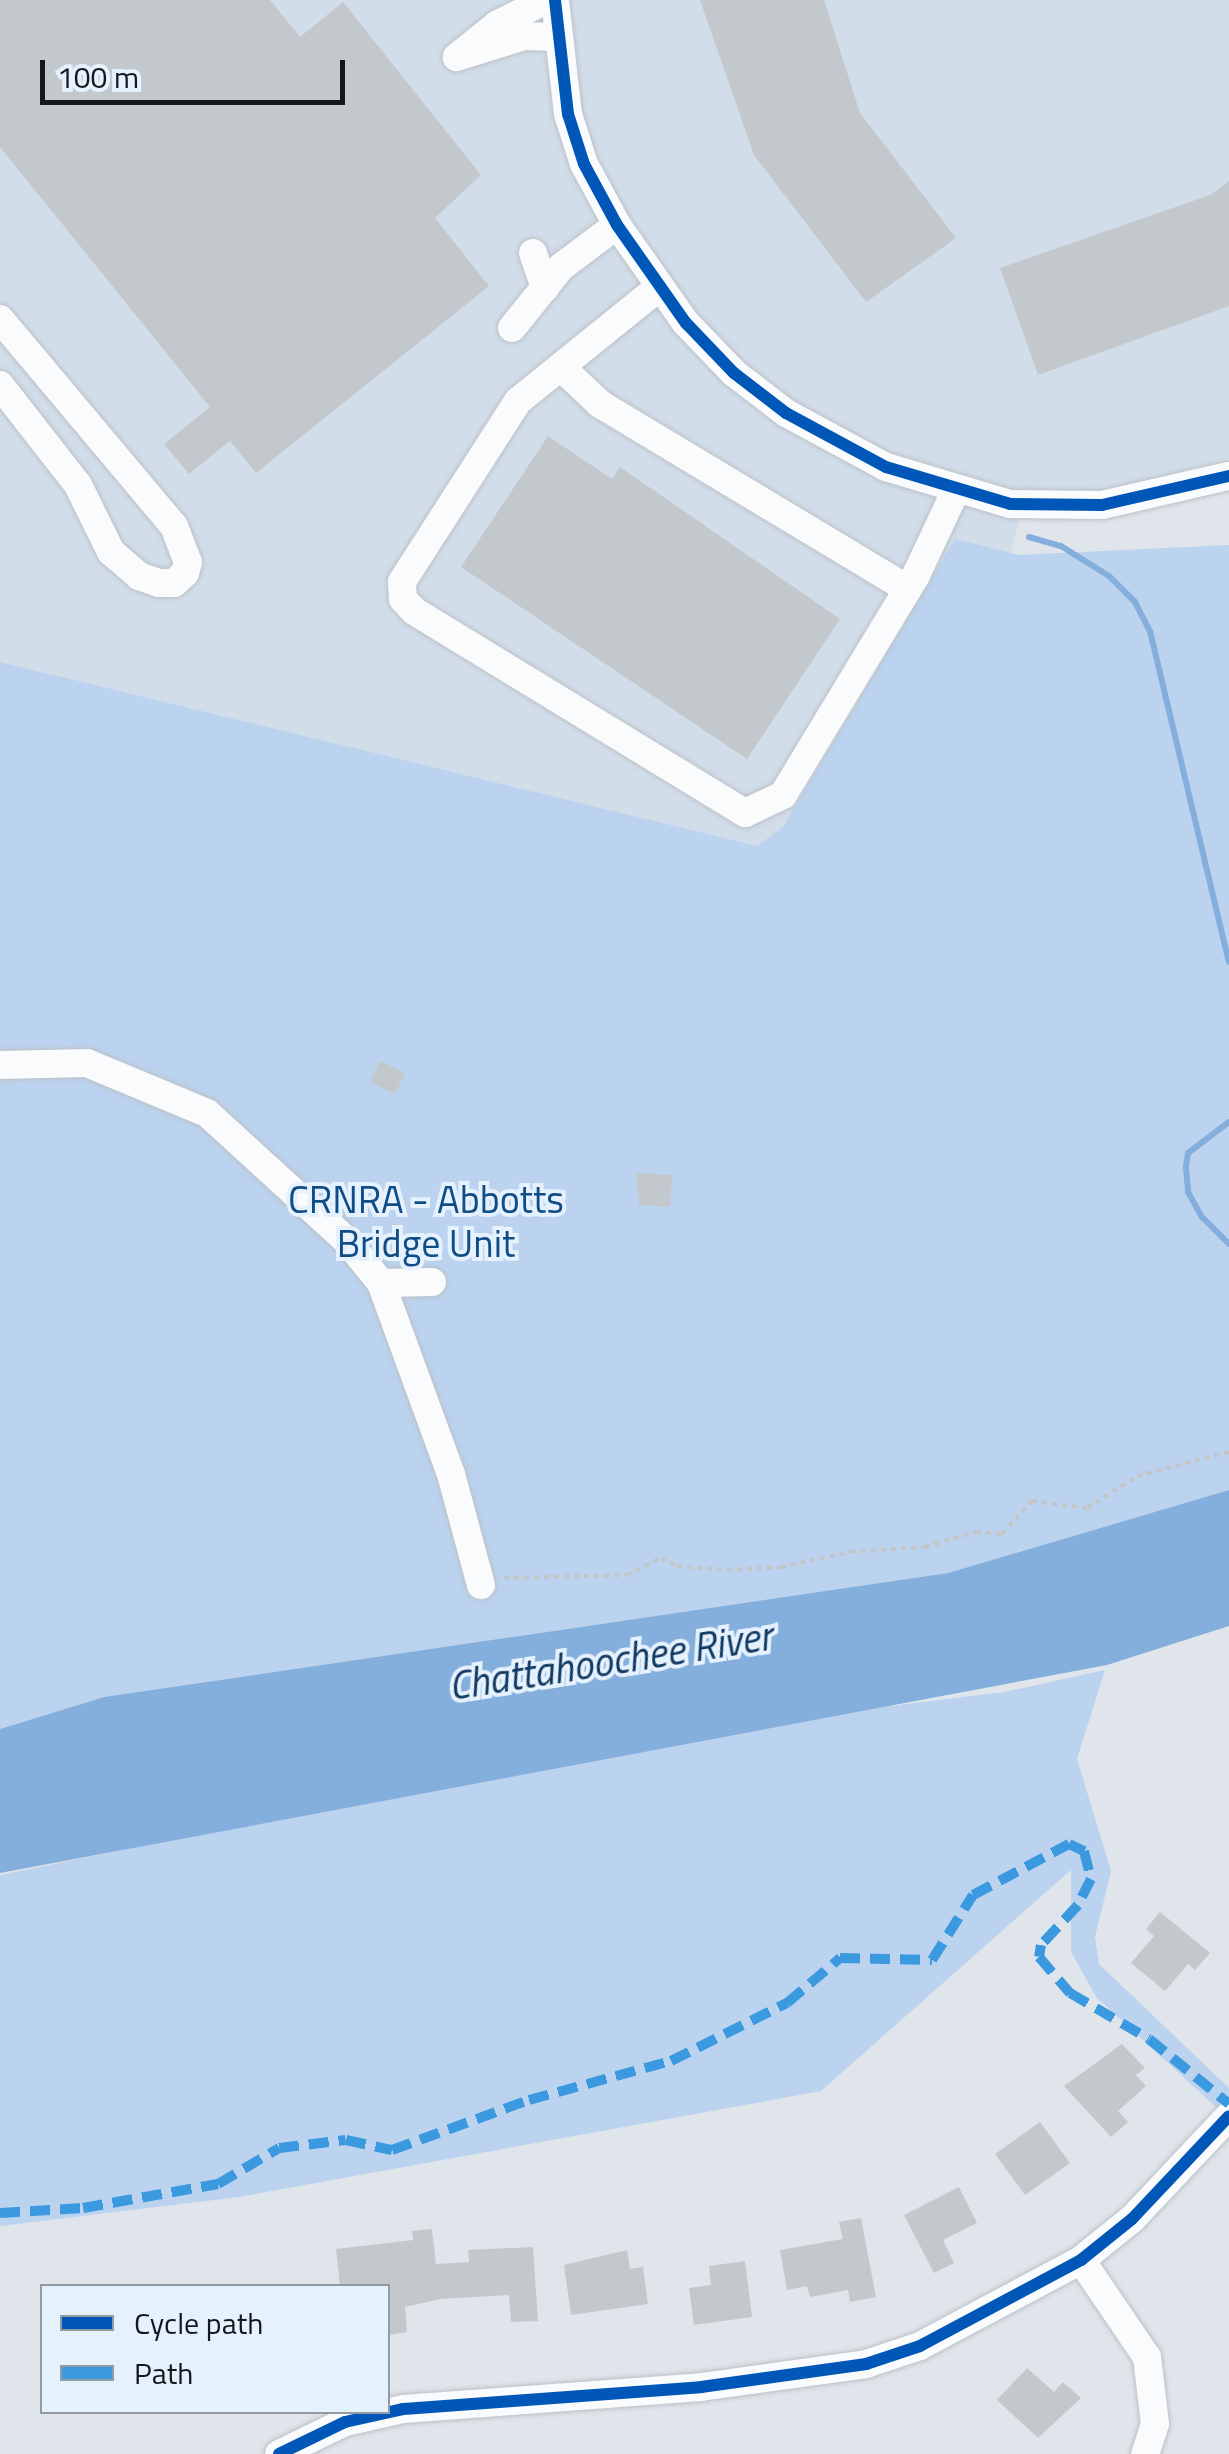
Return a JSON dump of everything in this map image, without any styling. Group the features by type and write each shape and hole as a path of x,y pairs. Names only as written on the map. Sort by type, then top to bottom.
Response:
{"street":[{"path":"546,0 498,24 457,57 524,36 556,37"},
{"path":"555,0 556,37 584,164 617,225 658,288 734,374 786,413 886,468 955,492 1010,504 1102,505 1229,476"},
{"path":"512,328 545,288 617,225"},
{"path":"533,253 545,288"},
{"path":"658,288 518,401 402,582 414,611 745,813 782,795 908,589 955,492"},
{"path":"0,319 174,526 188,562 185,573 174,583 159,583 139,576 112,552 78,486 0,384"},
{"path":"563,368 600,404 908,589"},
{"path":"0,1065 87,1063 207,1113 348,1241 381,1283 451,1474 481,1585"},
{"path":"381,1283 432,1282"},
{"path":"390,2412 702,2387 866,2364 971,2324 1081,2260 1132,2220 1229,2116"},
{"path":"1081,2260 1147,2357 1154,2424 1146,2454"},
{"path":"280,2454 345,2422 381,2414"}],"path":[{"path":"473,1558 490,1577 532,1580 589,1572 627,1575 661,1558 676,1566 727,1570 925,1547 976,1532 1006,1533 1032,1501 1087,1508 1137,1476 1229,1452"}],"shaded area":[{"path":"0,0 1229,0 1229,458 1108,492 1023,505 922,901 0,686"}],"green space":[{"name":"CRNRA - Abbotts Bridge Unit","path":"955,539 1019,555 1229,545 1229,1490 948,1573 104,1697 0,1729 0,662 757,846 783,827"},
{"path":"1105,1670 1077,1759 1111,1871 1095,1937 1099,1964 1229,2088 1229,2119 1097,1998 1071,1952 1071,1870 821,2091 239,2197 0,2226 0,1875 128,1849 458,1759 1004,1692"}],"water":[{"name":"Chattahoochee River","path":"1229,1490 1229,1626 1107,1665 0,1873 0,1729 104,1697 948,1573"}],"building":[{"path":"0,0 270,0 300,37 343,2 481,175 435,218 489,286 256,473 230,441 189,474 164,444 210,407 0,147"},
{"path":"700,0 824,0 860,113 956,238 866,302 754,155"},
{"path":"1229,181 1229,306 1038,375 1000,268 1210,195"},
{"path":"548,436 612,479 620,467 840,619 747,759 461,567"},
{"path":"380,1061 405,1073 395,1094 370,1082"},
{"path":"636,1173 672,1175 670,1207 639,1205"},
{"path":"1160,1912 1210,1953 1195,1970 1188,1964 1165,1991 1131,1963 1154,1936 1146,1929"},
{"path":"1122,2044 1145,2068 1136,2075 1146,2086 1118,2111 1128,2122 1111,2137 1064,2086"},
{"path":"1040,2122 1070,2163 1025,2195 995,2154"},
{"path":"959,2187 977,2223 943,2240 954,2263 934,2273 904,2215"},
{"path":"861,2218 876,2297 850,2302 848,2290 810,2297 807,2286 787,2290 780,2250 843,2239 839,2222"},
{"path":"432,2229 436,2264 469,2262 468,2250 533,2247 538,2321 511,2322 509,2295 440,2299 405,2307 407,2332 390,2335 390,2284 340,2284 336,2249 413,2240 412,2231"},
{"path":"627,2250 630,2269 643,2267 648,2304 571,2315 564,2265"},
{"path":"745,2261 752,2317 694,2325 689,2288 711,2285 709,2266"},
{"path":"1027,2368 1054,2392 1063,2382 1081,2398 1038,2438 997,2400"}],"waterway":[{"path":"1029,537 1061,546 1109,576 1135,602 1150,631 1229,962"},
{"path":"1229,1122 1188,1153 1186,1167 1188,1192 1202,1217 1229,1244"}],"marked path":[{"path":"0,2213 83,2208 218,2184 279,2148 346,2140 392,2150 529,2100 671,2061 787,2003 840,1958 932,1960 973,1895 1069,1844 1084,1851 1091,1879 1078,1905 1041,1945 1039,1957 1070,1993 1149,2039 1229,2104"}],"cycle path":[{"path":"555,0 568,114 584,164 617,225 686,323 734,373 786,413 886,467 1010,504 1102,505 1229,476"},
{"path":"390,2412 701,2387 866,2364 920,2346 1081,2260 1132,2219 1229,2116"},
{"path":"279,2454 345,2422 381,2414"}]}
